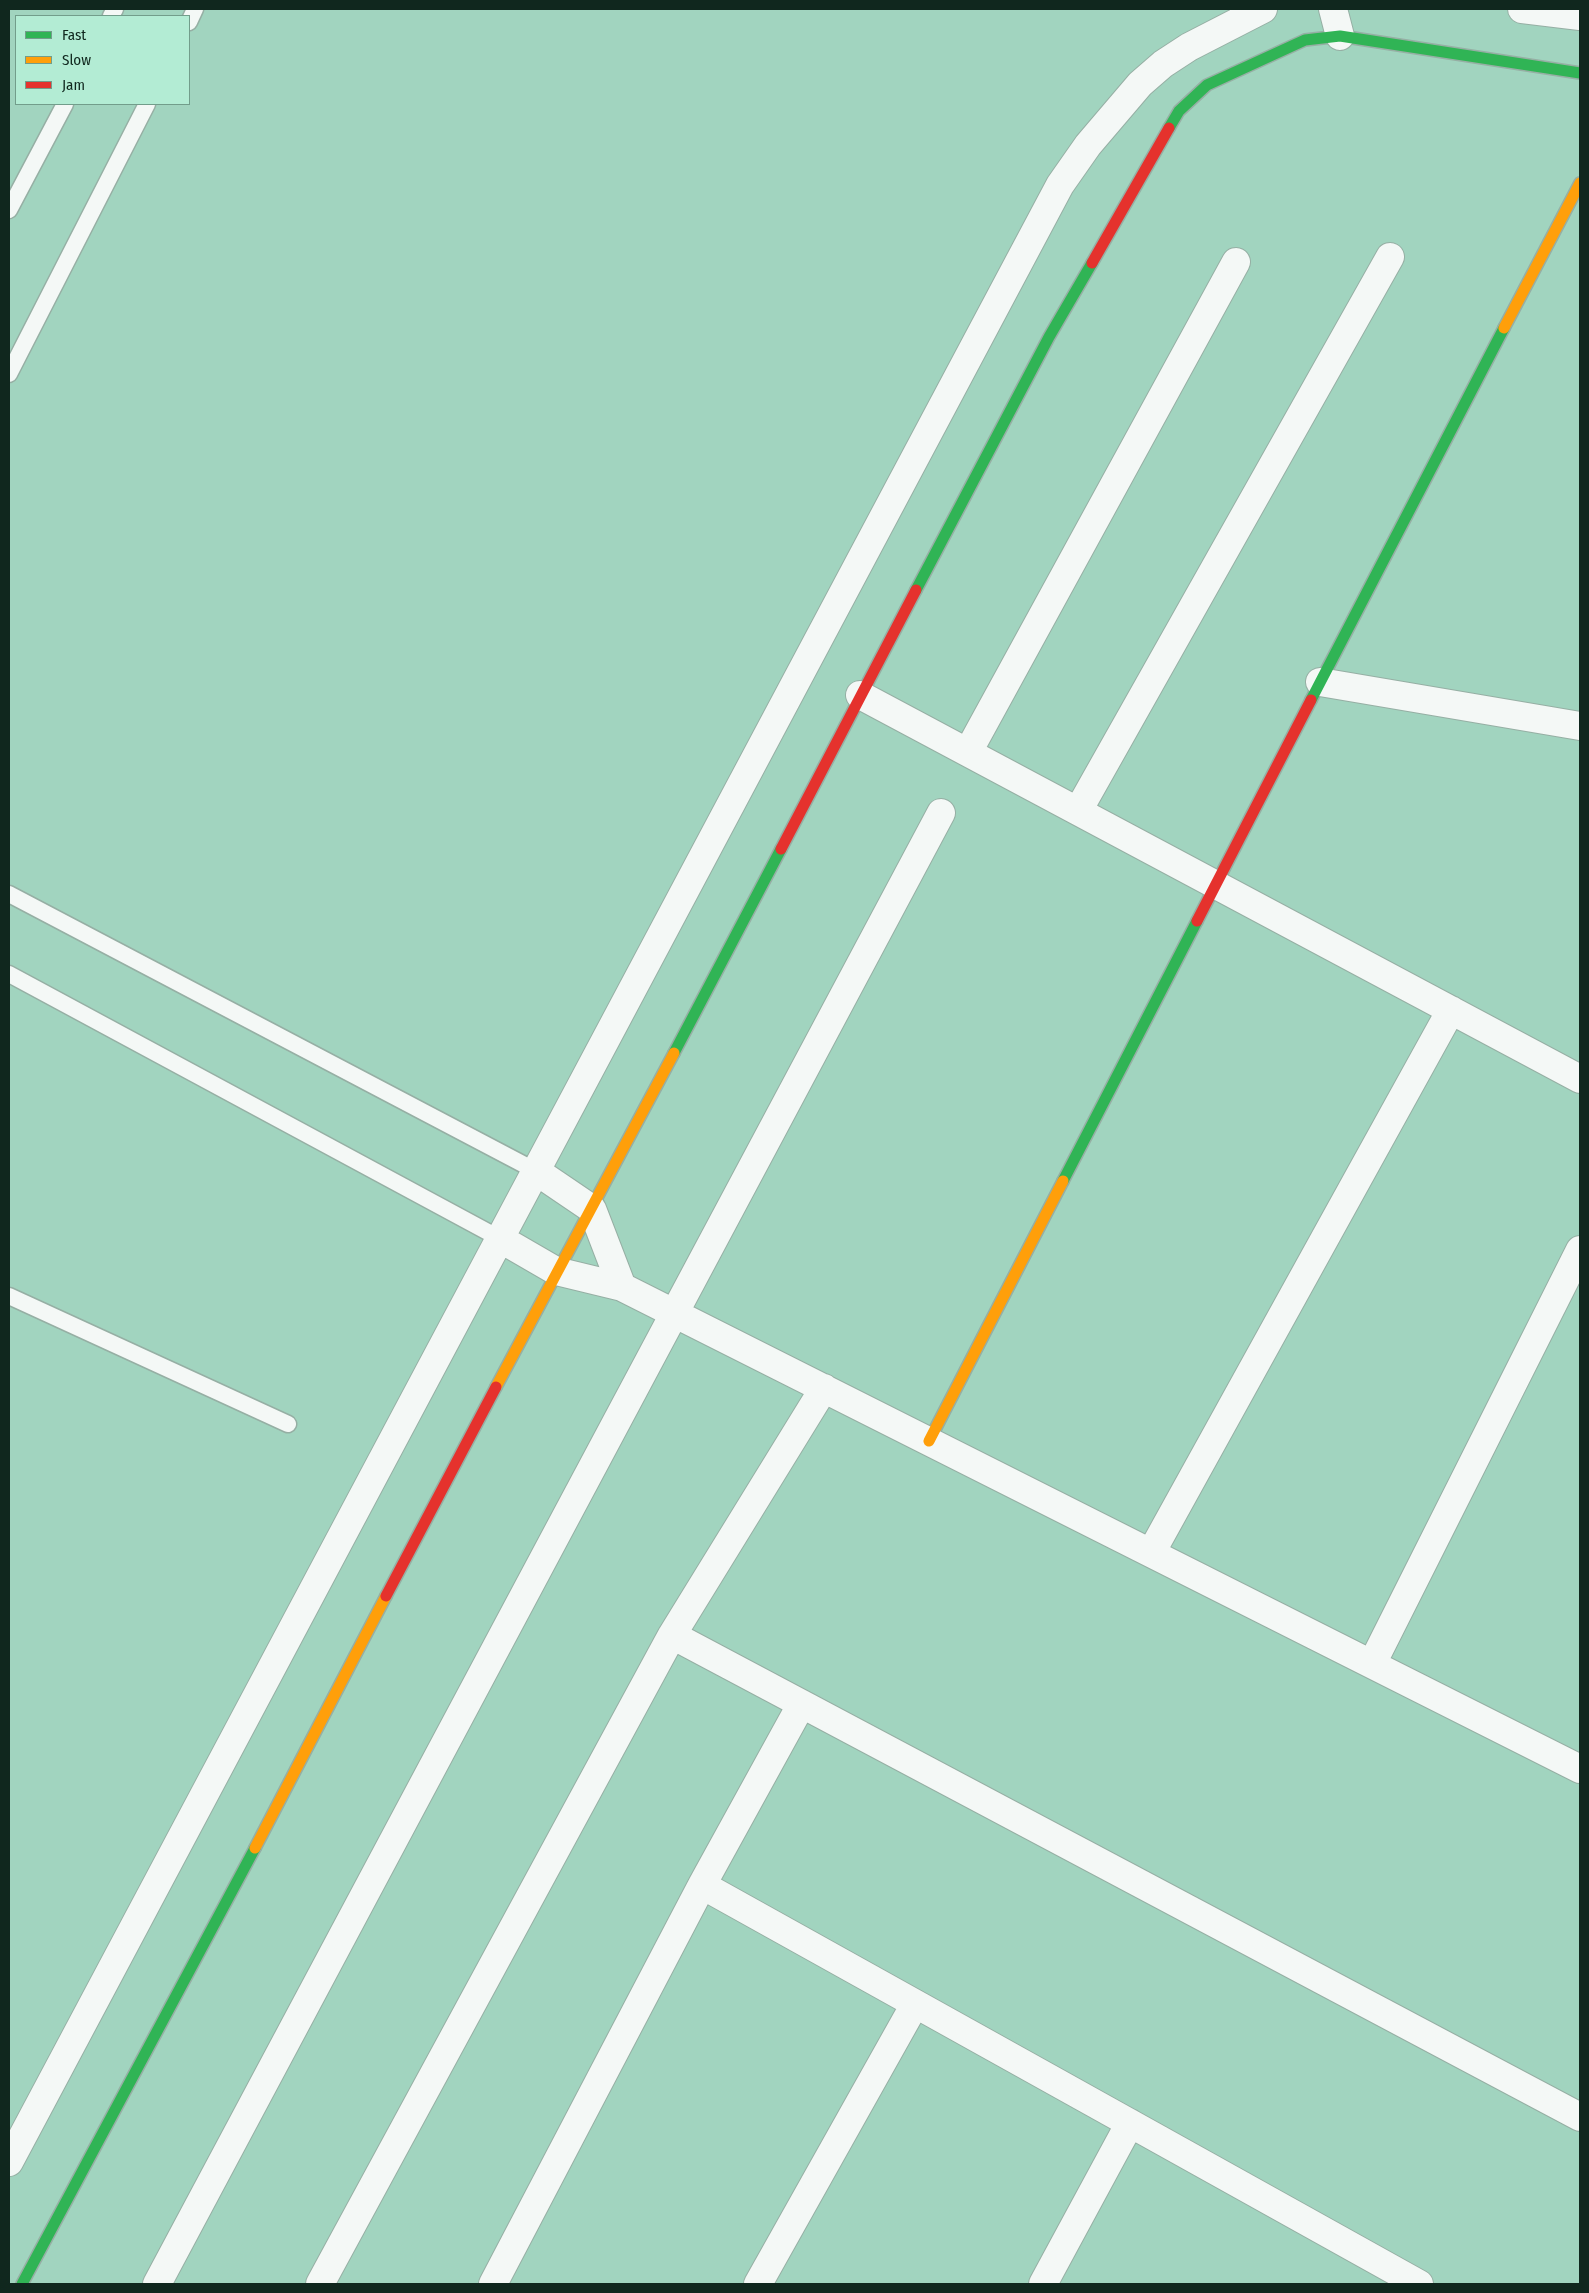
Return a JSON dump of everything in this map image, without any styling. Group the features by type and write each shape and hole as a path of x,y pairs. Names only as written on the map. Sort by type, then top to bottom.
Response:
{"street":[{"path":"9,2162 1060,185 1088,145 1140,84 1162,64 1189,47 1263,9"},
{"path":"1333,9 1340,36"},
{"path":"1522,9 1580,16"},
{"path":"22,2284 261,1836 556,1271 592,1209 1049,337 1179,111 1207,84 1305,40 1340,36 1580,73"},
{"path":"929,1442 1215,884 1580,183"},
{"path":"1078,811 1390,257"},
{"path":"968,752 1236,262"},
{"path":"1320,682 1580,726"},
{"path":"860,695 1580,1079"},
{"path":"157,2284 941,813"},
{"path":"1151,1553 1451,1010"},
{"path":"536,1171 592,1209 622,1287"},
{"path":"499,1238 556,1271 622,1287 1580,1769"},
{"path":"1372,1664 1580,1250"},
{"path":"320,2284 672,1635 824,1388"},
{"path":"672,1635 1580,2117"},
{"path":"493,2284 702,1885 801,1704"},
{"path":"702,1885 1419,2284"},
{"path":"758,2284 915,2004"},
{"path":"1043,2284 1130,2123"}],"lane":[{"path":"9,210 64,105"},
{"path":"9,374 146,105"},
{"path":"9,894 536,1171"},
{"path":"9,974 499,1238"},
{"path":"9,1296 288,1424"}],"shaded area":[{"path":"9,9 1580,9 1580,2284 9,2284"}],"traffic: fast":[{"path":"1169,128 1179,111 1207,85 1305,40 1340,36 1580,73"},
{"path":"916,590 1049,337 1092,263"},
{"path":"1311,700 1504,328"},
{"path":"674,1053 781,849"},
{"path":"1063,1181 1197,921"},
{"path":"22,2284 255,1848"}],"traffic: slow":[{"path":"1504,328 1580,183"},
{"path":"496,1387 674,1053"},
{"path":"929,1441 1063,1181"},
{"path":"255,1848 386,1596"}],"traffic: jam":[{"path":"1092,263 1169,128"},
{"path":"781,849 916,590"},
{"path":"1197,921 1311,700"},
{"path":"386,1596 496,1387"}]}
